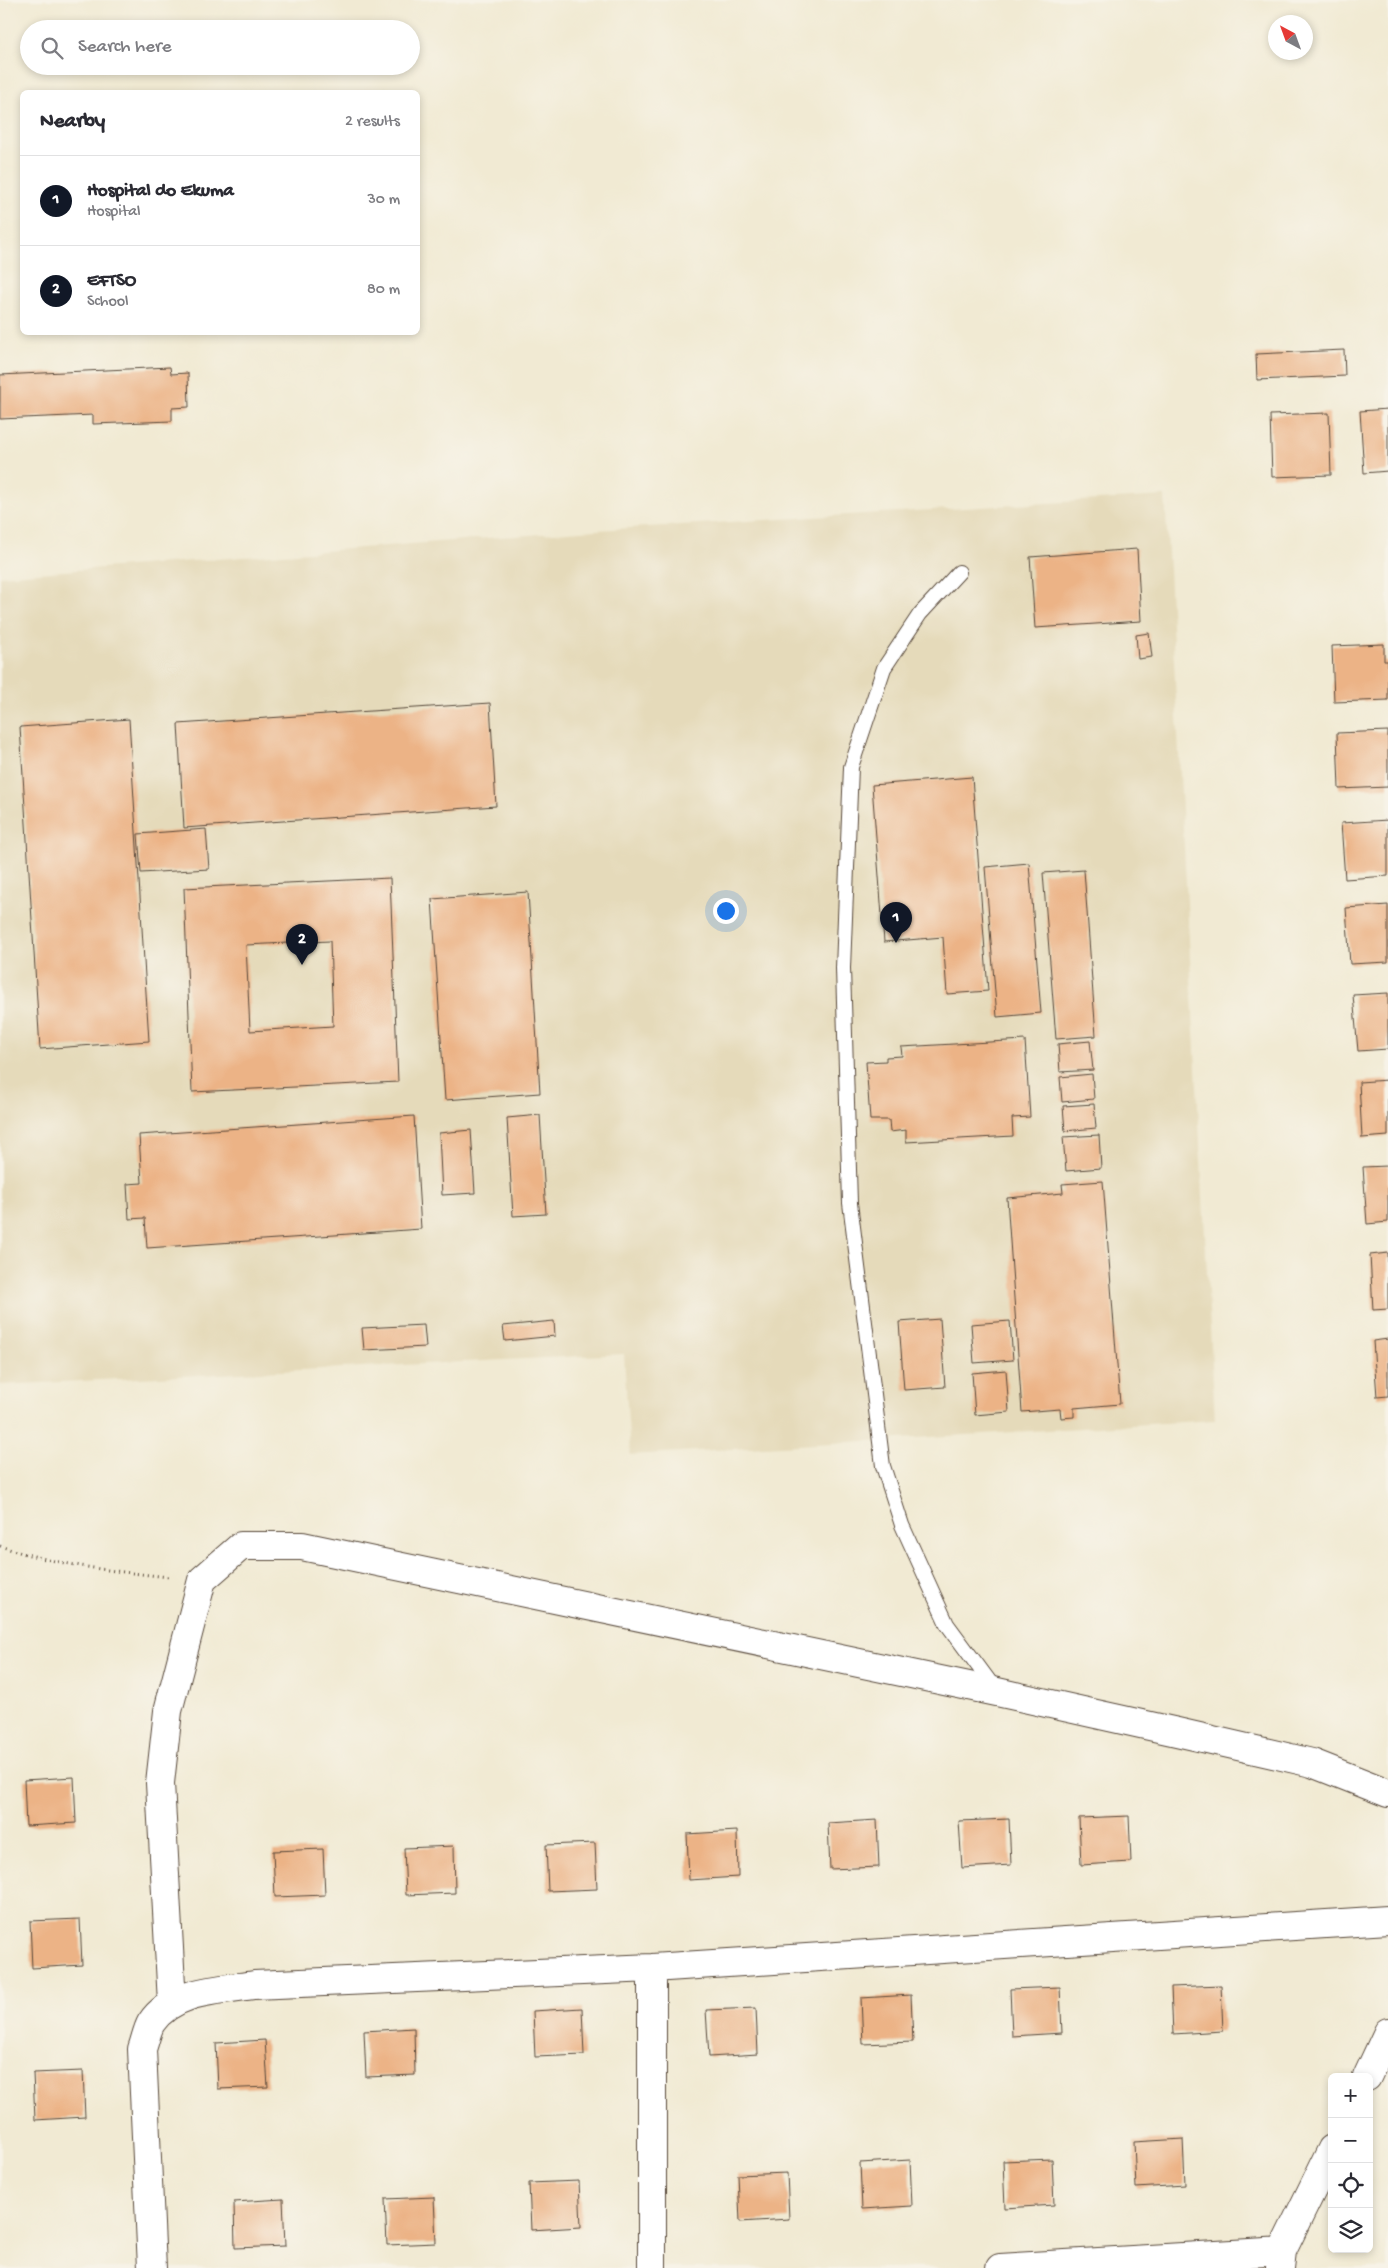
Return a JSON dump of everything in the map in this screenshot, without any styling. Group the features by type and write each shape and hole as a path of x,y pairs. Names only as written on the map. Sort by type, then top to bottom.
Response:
{"street":[{"path":"172,2003 160,1783 168,1711 202,1580 241,1546 302,1546 997,1692 1312,1763 1388,1793"},
{"path":"152,2268 142,2049 151,2023 172,2003 200,1993 254,1985 652,1968 1388,1920"},
{"path":"652,1968 652,2268"},
{"path":"1369,2073 1388,2032"},
{"path":"1000,2268 1281,2259 1328,2158"}],"lane":[{"path":"959,572 920,614 884,668 851,767 843,968 850,1203 883,1466 902,1525 947,1624 997,1692"}],"path":[{"path":"0,1546 37,1558 114,1572 202,1580"}],"shaded area":[{"path":"1165,496 1215,1420 630,1455 624,1354 0,1385 0,576 580,531"}],"building":[{"path":"1344,350 1345,376 1257,380 1256,354"},
{"path":"170,367 171,374 188,373 189,407 172,408 172,421 93,424 93,415 0,419 0,375"},
{"path":"1388,409 1388,471 1364,473 1360,411"},
{"path":"1329,413 1331,475 1272,477 1270,415"},
{"path":"1137,549 1141,621 1035,628 1030,557"},
{"path":"1149,633 1152,657 1138,659 1136,635"},
{"path":"1384,644 1384,661 1388,661 1388,700 1334,702 1332,646"},
{"path":"490,703 496,806 184,828 178,724"},
{"path":"129,719 149,1041 40,1049 20,727"},
{"path":"1388,731 1388,787 1339,789 1337,733"},
{"path":"972,777 988,991 947,994 943,937 884,942 872,785"},
{"path":"1388,820 1388,876 1345,879 1341,823"},
{"path":"206,829 209,869 141,873 138,834"},
{"path":"1029,863 1041,1013 997,1017 985,867"},
{"path":"1084,870 1096,1036 1056,1039 1043,873"},
{"path":"390,878 398,1082 192,1092 184,888","holes":["330,941 333,1026 250,1031 246,945"]},
{"path":"528,892 540,1093 445,1100 432,899"},
{"path":"1388,905 1388,962 1350,964 1346,908"},
{"path":"1388,993 1388,1049 1358,1051 1353,995"},
{"path":"1025,1040 1030,1117 1012,1118 1013,1136 906,1142 906,1130 890,1132 889,1120 870,1120 866,1062 886,1061 886,1057 902,1056 901,1047"},
{"path":"1090,1041 1093,1070 1060,1072 1058,1044"},
{"path":"1092,1074 1094,1099 1062,1102 1060,1077"},
{"path":"1388,1080 1388,1136 1362,1138 1359,1082"},
{"path":"1094,1104 1096,1128 1065,1131 1063,1106"},
{"path":"540,1115 546,1214 513,1216 507,1118"},
{"path":"414,1116 421,1229 147,1248 145,1218 129,1219 127,1184 142,1183 139,1135"},
{"path":"471,1130 475,1193 442,1195 439,1133"},
{"path":"1099,1135 1101,1168 1066,1171 1063,1137"},
{"path":"1388,1166 1388,1222 1367,1224 1363,1167"},
{"path":"1103,1181 1120,1404 1074,1408 1074,1417 1061,1418 1060,1409 1022,1412 1007,1198 1063,1193 1062,1184"},
{"path":"1388,1253 1388,1309 1373,1310 1370,1255"},
{"path":"940,1319 945,1387 904,1390 899,1322"},
{"path":"554,1321 555,1336 505,1341 503,1326"},
{"path":"1010,1321 1013,1360 974,1363 971,1324"},
{"path":"424,1325 426,1347 364,1350 362,1328"},
{"path":"1388,1339 1388,1396 1377,1397 1373,1341"},
{"path":"1006,1370 1009,1412 975,1415 972,1373"},
{"path":"74,1777 76,1823 26,1826 24,1780"},
{"path":"1129,1816 1131,1862 1081,1865 1079,1818"},
{"path":"1009,1819 1011,1865 962,1868 959,1821"},
{"path":"877,1820 879,1867 830,1869 828,1823"},
{"path":"737,1831 738,1877 689,1880 687,1834"},
{"path":"595,1843 597,1889 548,1891 546,1845"},
{"path":"454,1846 455,1893 406,1895 404,1848"},
{"path":"323,1849 325,1895 275,1897 273,1851"},
{"path":"80,1919 82,1965 32,1968 30,1921"},
{"path":"1221,1985 1223,2031 1173,2034 1171,1987"},
{"path":"1060,1987 1062,2033 1012,2036 1010,1989"},
{"path":"911,1995 913,2042 863,2044 861,1998"},
{"path":"582,2008 584,2055 535,2057 533,2011"},
{"path":"756,2008 758,2054 709,2057 706,2010"},
{"path":"414,2028 415,2075 366,2077 364,2031"},
{"path":"265,2040 268,2087 218,2089 216,2043"},
{"path":"83,2071 85,2117 35,2120 33,2073"},
{"path":"1183,2139 1185,2185 1136,2188 1134,2142"},
{"path":"1052,2159 1054,2205 1005,2208 1003,2161"},
{"path":"910,2160 912,2206 862,2209 860,2163"},
{"path":"787,2173 789,2219 740,2222 738,2175"},
{"path":"579,2181 581,2227 531,2230 529,2183"},
{"path":"434,2197 436,2243 387,2245 385,2199"},
{"path":"283,2199 285,2246 235,2248 234,2202"}],"place":[{"name":"Hospital do Ekuma","path":"896,943"},
{"name":"EFTSO","path":"302,965"}]}
